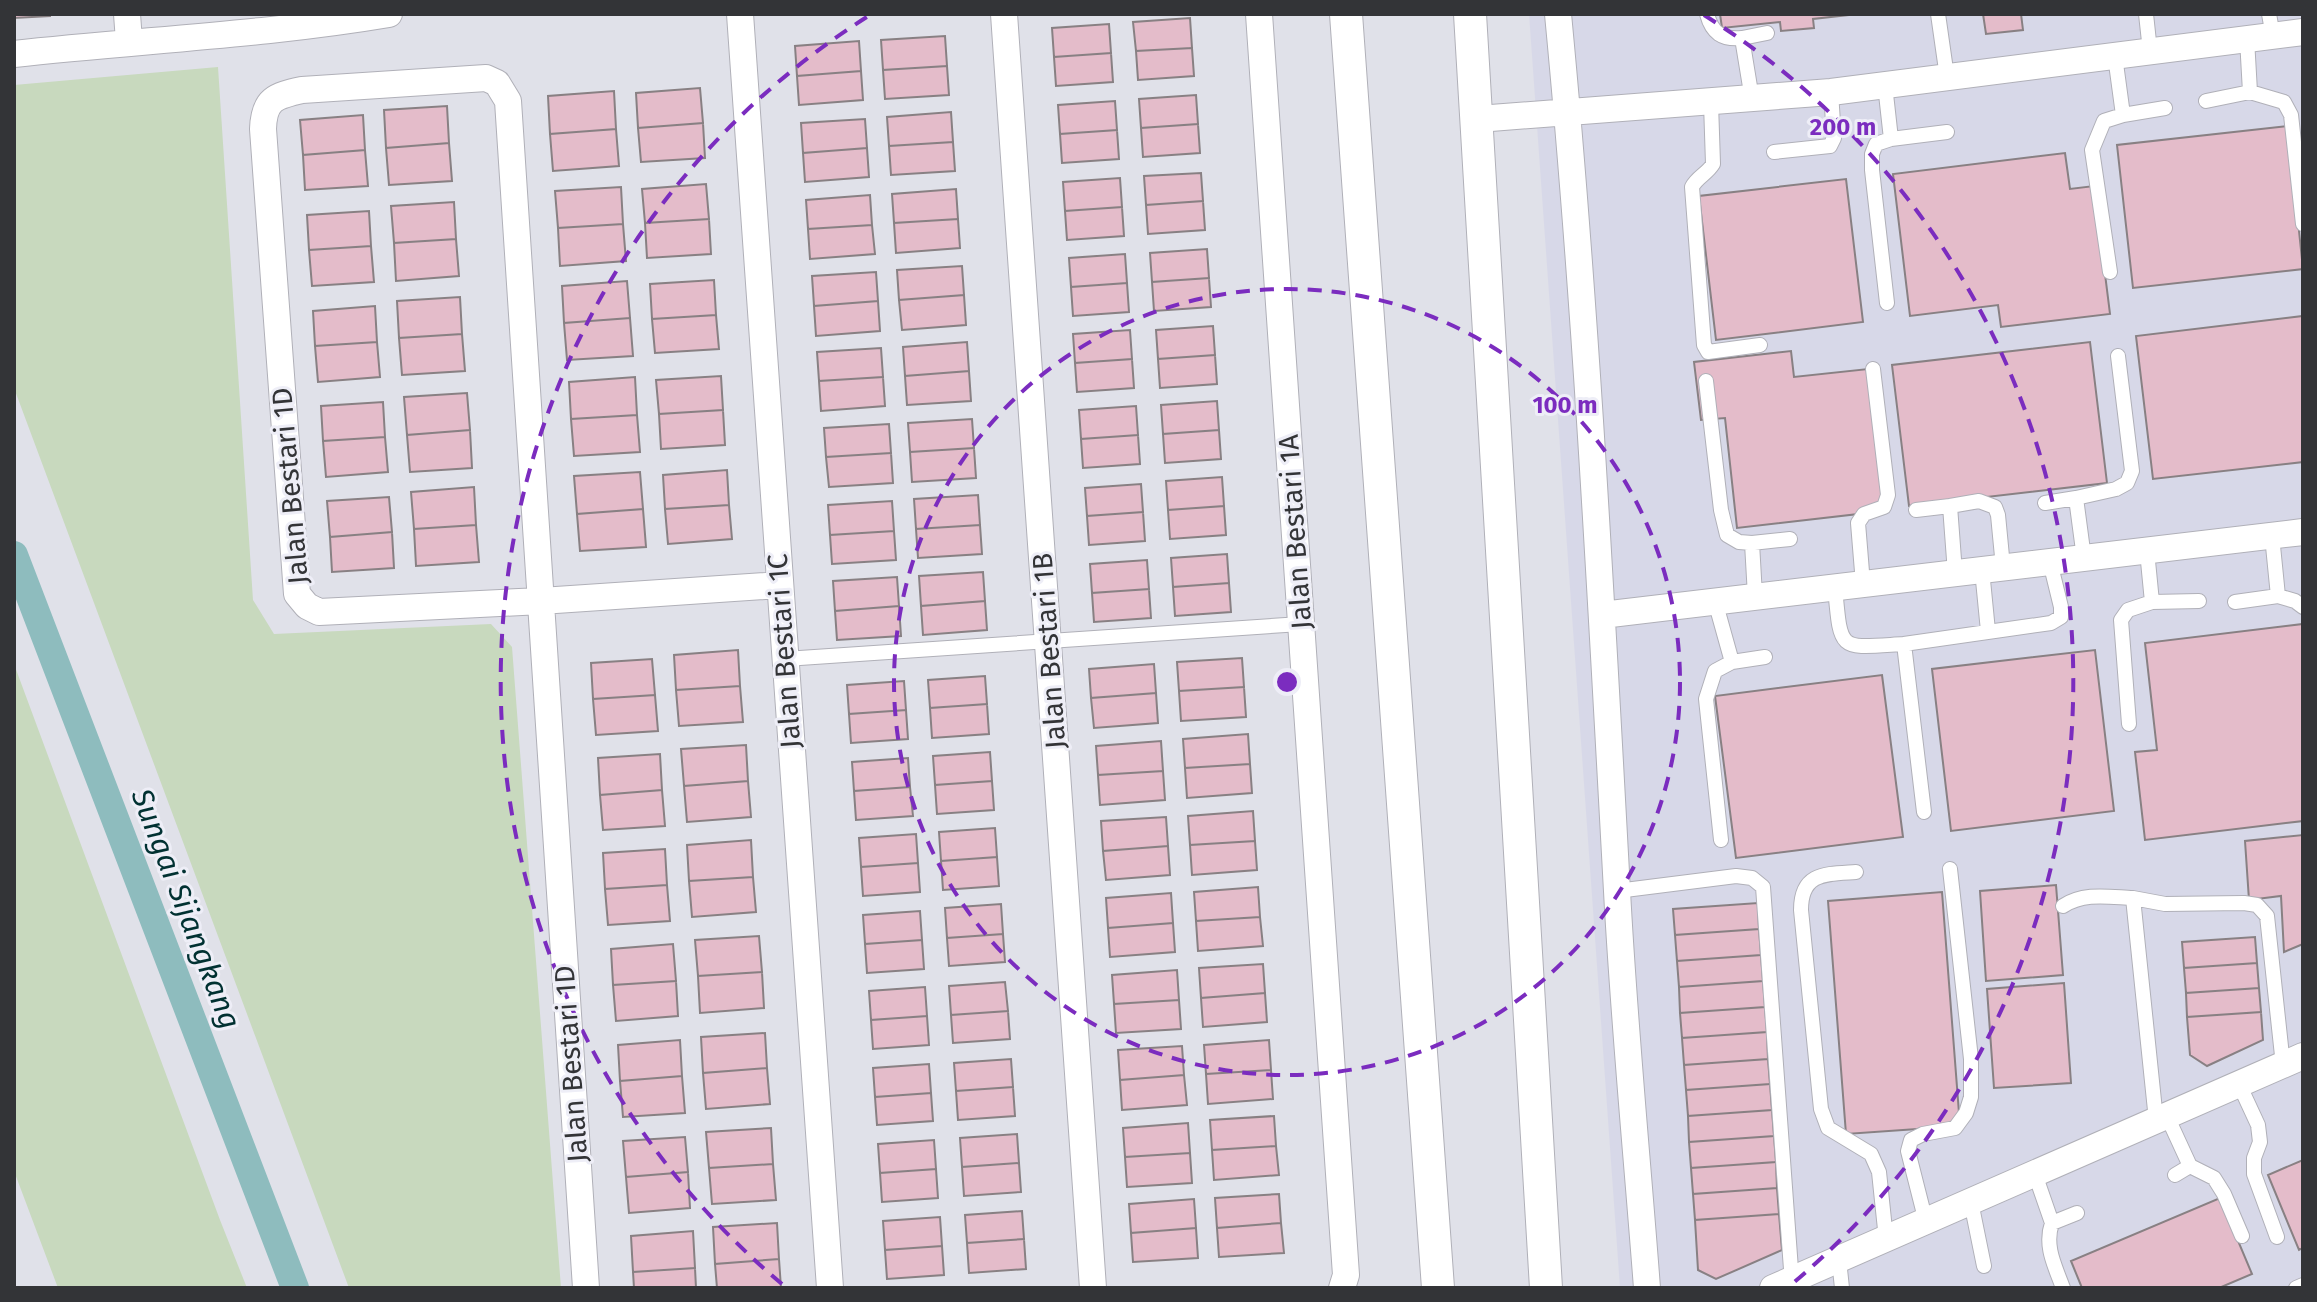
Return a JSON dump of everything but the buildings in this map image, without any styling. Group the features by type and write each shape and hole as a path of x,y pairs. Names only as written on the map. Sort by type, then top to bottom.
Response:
{"street":[{"path":"127,14 129,41"},
{"name":"Jalan Bestari 1C","path":"740,14 830,1288"},
{"name":"Jalan Bestari 1B","path":"1004,14 1093,1288"},
{"name":"Jalan Bestari 1A","path":"1259,14 1346,1275 1342,1288"},
{"path":"1346,14 1438,1288"},
{"path":"1470,14 1546,1288"},
{"path":"1558,14 1568,113 1617,891 1647,1288"},
{"path":"14,54 129,41 260,32 334,24 378,15"},
{"path":"1478,119 1831,92 2150,51 2263,30 2303,32"},
{"name":"Jalan Bestari 1D","path":"541,601 319,612 307,606 297,594 263,129 263,114 269,102 283,94 302,90 486,78 497,83 508,101 541,601 586,1288"},
{"path":"1602,615 2303,532"},
{"path":"541,601 780,585"},
{"path":"1786,1286 2293,1060"}],"lane":[{"path":"1707,14 1714,31 1728,40 1767,33"},
{"path":"1938,14 1947,77"},
{"path":"2146,14 2150,51"},
{"path":"2250,92 2263,30"},
{"path":"1742,38 1752,99"},
{"path":"2115,56 2123,115"},
{"path":"1885,85 1891,139"},
{"path":"1774,152 1830,146 1834,138 1831,92"},
{"path":"2206,101 2250,92 2284,102 2291,115 2303,224"},
{"path":"1711,103 1713,164 1709,171 1695,180 1692,187 1704,345 1708,352 1760,345"},
{"path":"2110,272 2092,150 2104,121 2165,108"},
{"path":"1887,303 1872,154 1876,144 1891,139 1947,132"},
{"path":"2045,503 2116,489 2127,483 2132,471 2118,356"},
{"path":"1863,584 1858,523 1864,514 1884,507 1888,495 1873,369"},
{"path":"1706,381 1721,510 1727,535 1739,542 1752,543 1790,539"},
{"path":"2076,498 2084,558"},
{"path":"1916,510 1979,501 1995,507 1998,515 1988,631"},
{"path":"1950,506 1955,573"},
{"path":"2272,536 2278,596"},
{"path":"1752,543 1755,596"},
{"path":"2147,551 2152,602"},
{"path":"1835,587 1839,627 1842,639 1848,644 1856,647 1904,644 2051,623 2061,617 2061,607 2050,562"},
{"path":"2235,602 2278,596 2303,607"},
{"path":"1715,601 1732,662"},
{"path":"2129,724 2121,620 2128,610 2152,602 2199,601"},
{"path":"785,659 1301,624"},
{"path":"1904,644 1924,812"},
{"path":"1721,840 1706,699 1715,671 1732,662 1765,657"},
{"path":"1926,1222 1908,1151 1911,1140 1923,1134 1955,1128 1966,1113 1971,1097 1971,1059 1950,869"},
{"path":"1856,872 1818,874 1801,897 1801,910 1821,1109 1828,1128 1871,1154 1879,1172 1886,1239"},
{"path":"1617,891 1736,876 1752,878 1763,887 1786,1286"},
{"path":"2063,906 2074,899 2092,896 2133,898 2165,904 2257,905 2267,916 2293,1060"},
{"path":"2133,898 2162,1118 2190,1166 2214,1178 2242,1236"},
{"path":"2239,1084 2258,1125 2260,1142 2254,1158 2254,1174 2277,1237"},
{"path":"2175,1175 2190,1166"},
{"path":"2035,1174 2052,1223 2048,1247 2063,1288"},
{"path":"1971,1202 1984,1266"},
{"path":"2052,1223 2077,1213"},
{"path":"1839,1260 1842,1288"},
{"path":"2296,1288 2303,1285"}],"shaded area":[{"path":"1529,14 2303,14 2303,1288 1620,1288"}],"green space":[{"path":"218,67 253,600 274,634 491,624 512,647 561,1288 349,1288 14,388 14,85"},
{"path":"14,664 247,1288 58,1288 14,1171"}],"waterway":[{"name":"Sungai Sijangkang","path":"14,555 295,1288"}]}
